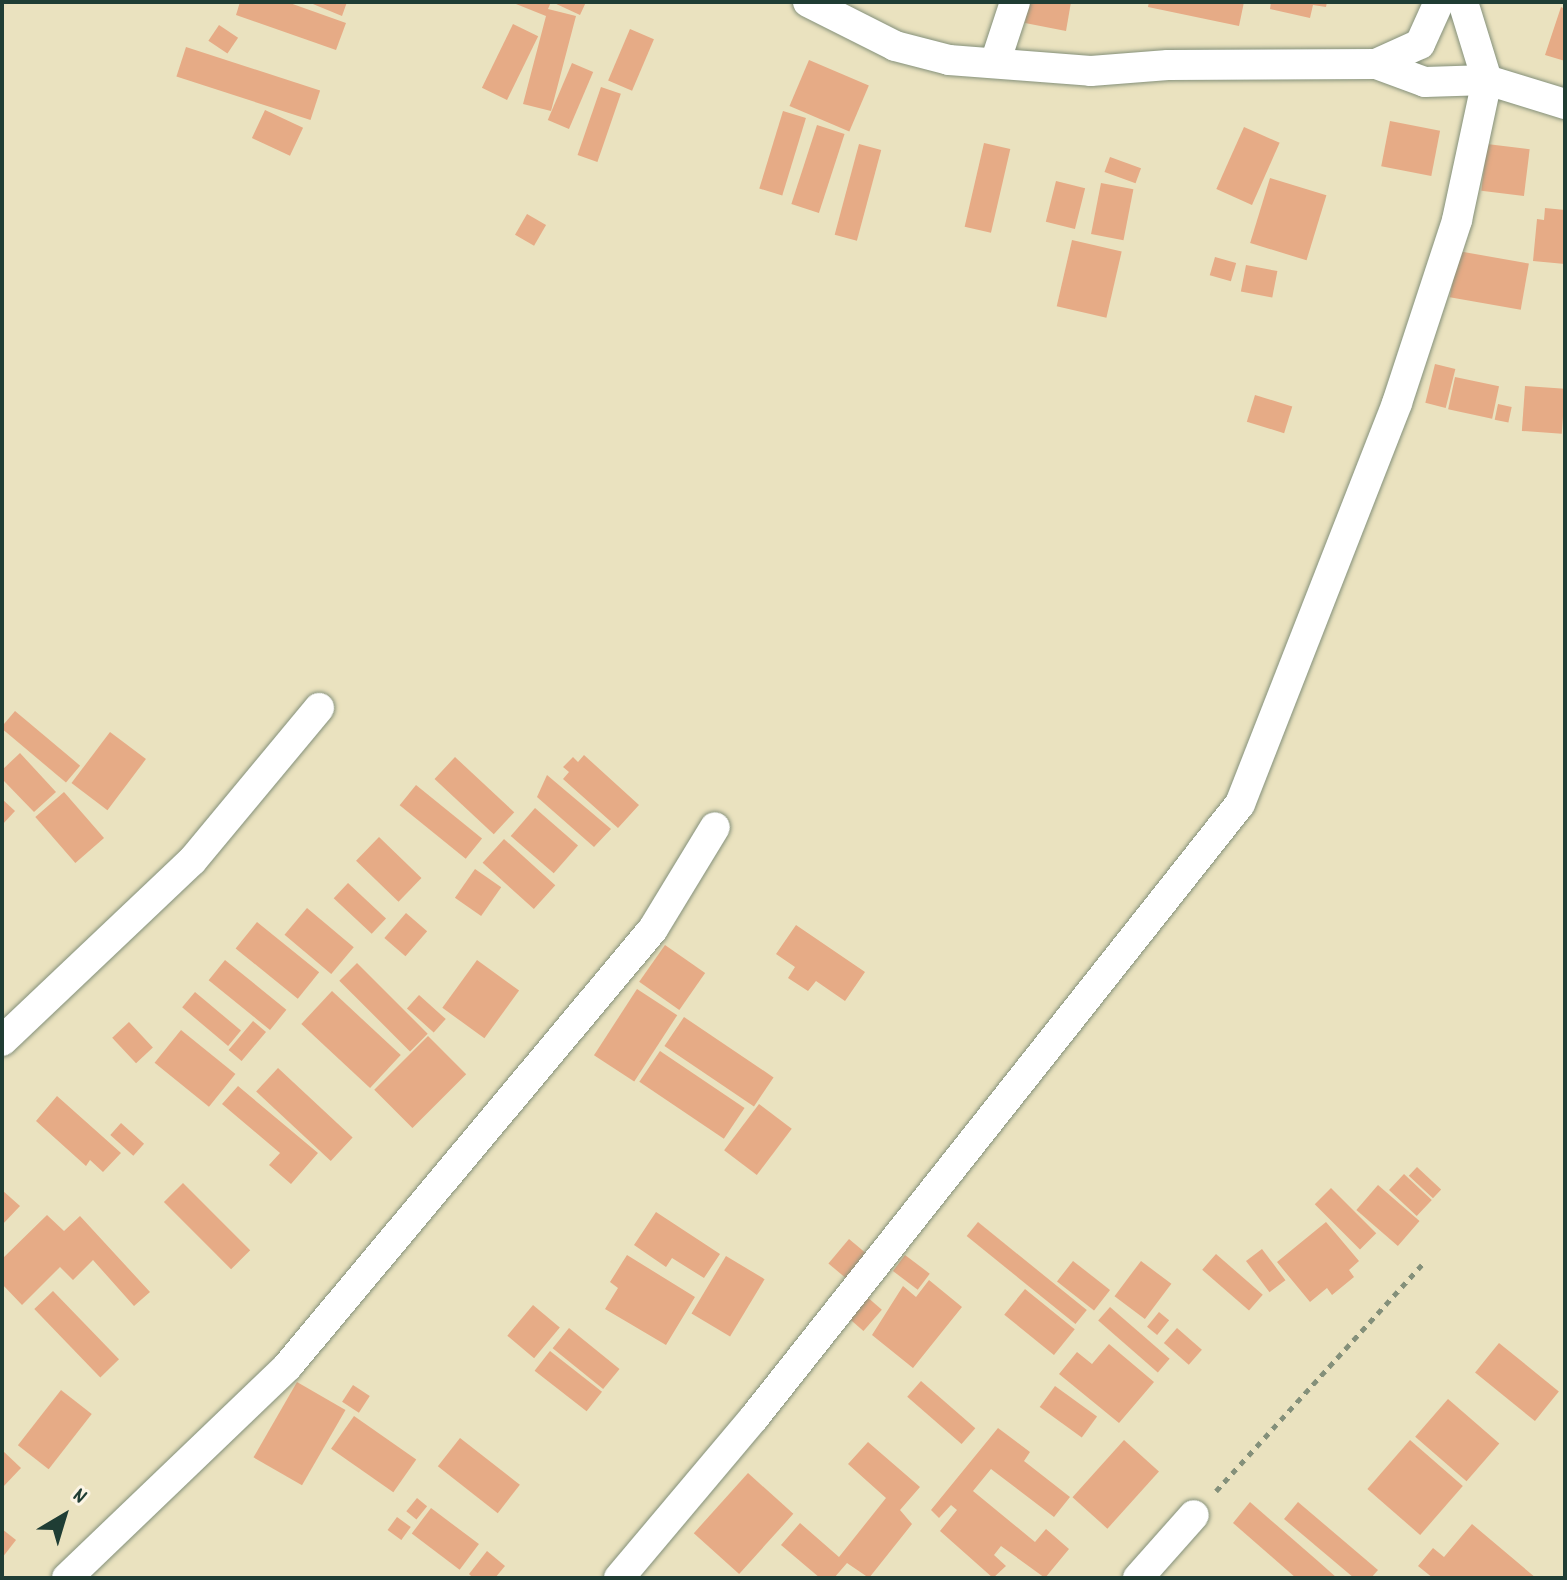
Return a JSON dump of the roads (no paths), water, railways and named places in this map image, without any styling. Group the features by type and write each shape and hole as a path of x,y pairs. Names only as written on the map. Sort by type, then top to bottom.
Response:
{"street":[{"path":"808,2 895,46 949,60 1091,71 1168,65 1376,64 1425,82 1487,80 1565,104"},
{"path":"995,63 1015,2"},
{"path":"1376,64 1420,44 1439,2"},
{"path":"619,1578 753,1419 1240,804 1397,403 1457,220 1487,80 1463,2"},
{"path":"2,1041 192,861 319,708"},
{"path":"67,1578 287,1367 653,929 715,827"},
{"path":"1138,1578 1194,1515"}]}
